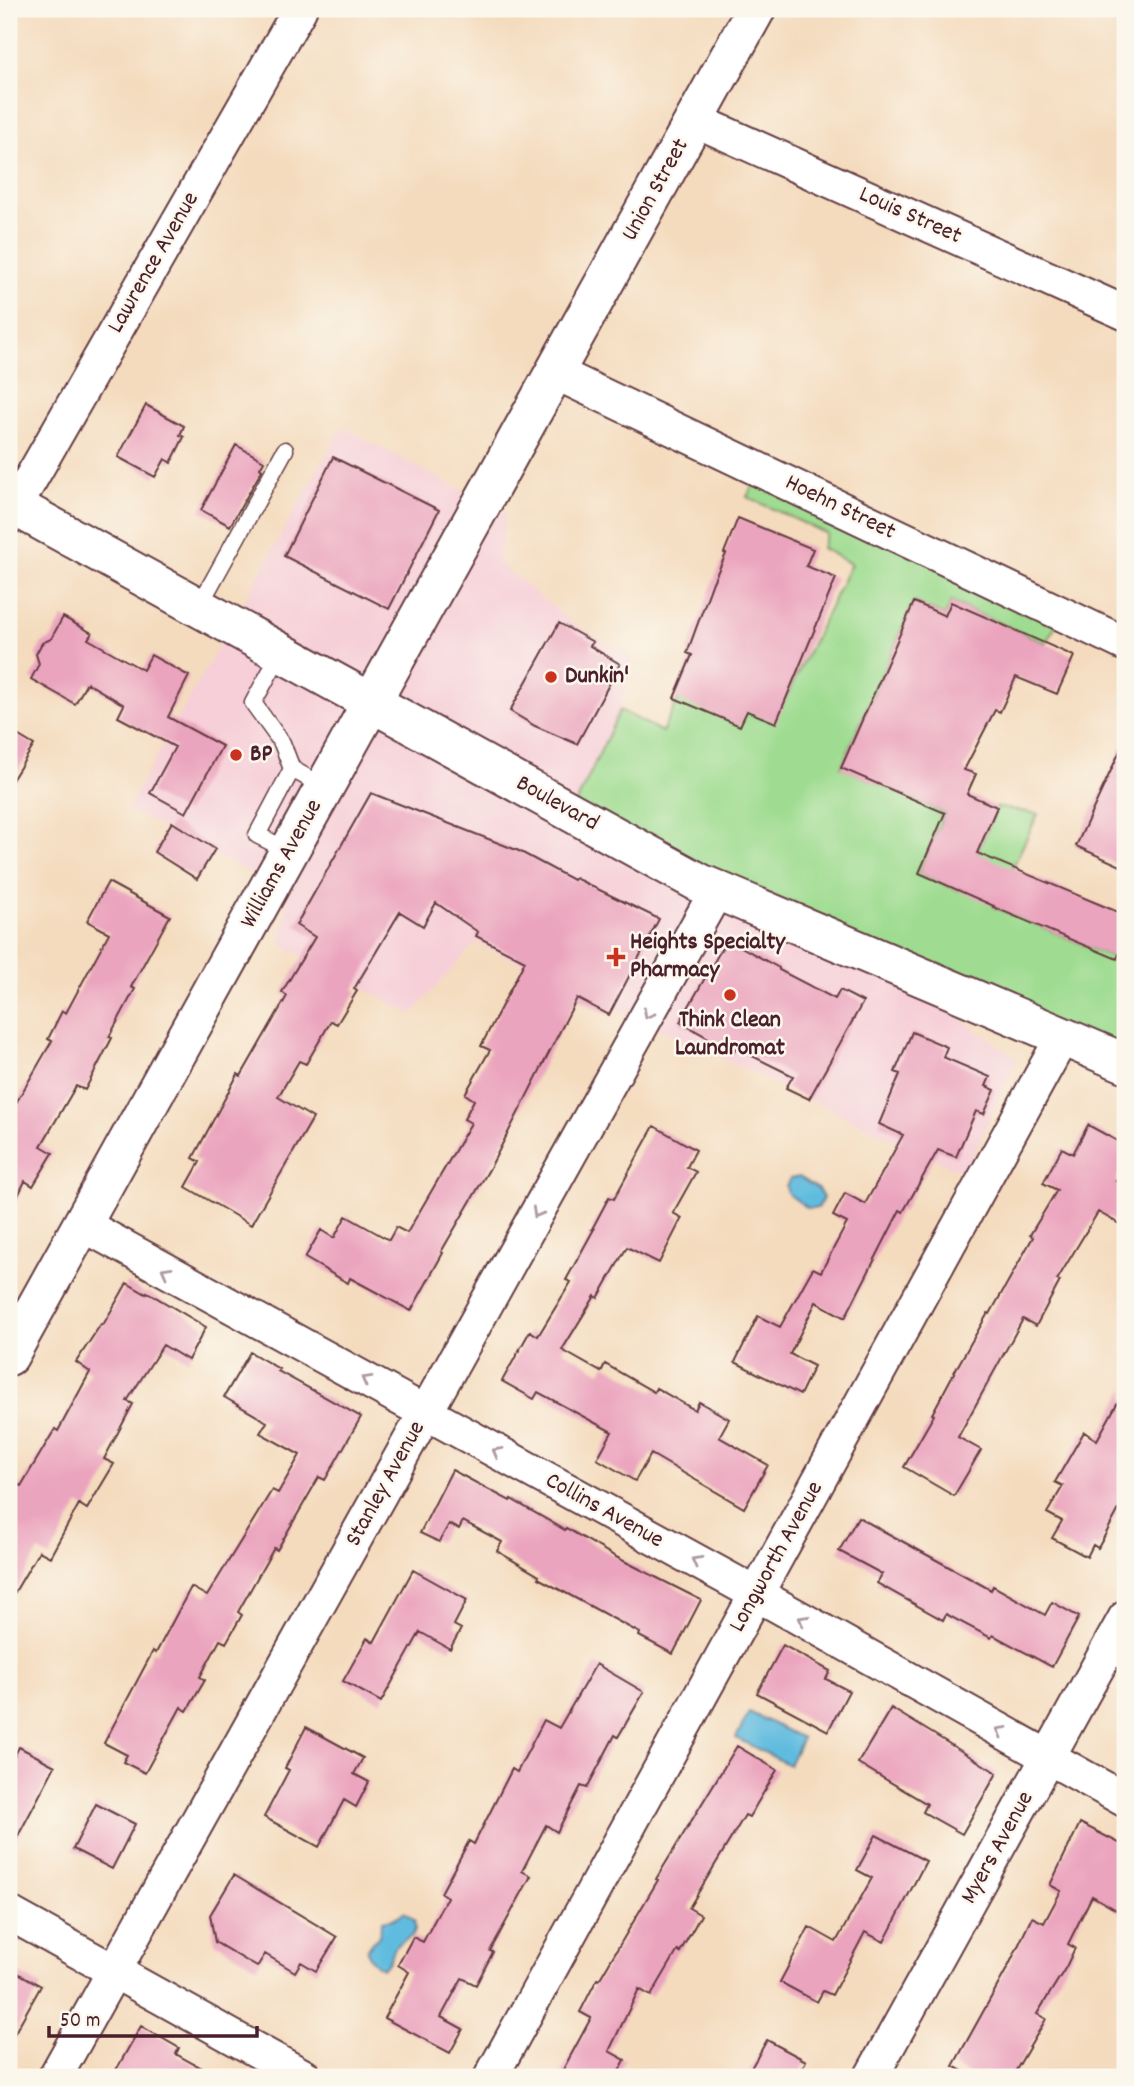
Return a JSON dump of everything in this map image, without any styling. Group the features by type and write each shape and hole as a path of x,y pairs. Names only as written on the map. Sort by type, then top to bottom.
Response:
{"street":[{"name":"Lawrence Avenue","path":"11,509 300,9"},
{"name":"Union Street","path":"554,372 756,9"},
{"name":"Louis Street","path":"695,120 1125,313"},
{"name":"Hoehn Street","path":"554,372 1125,644"},
{"name":"Williams Avenue","path":"9,1356 289,851 308,778 372,702 554,372"},
{"name":"Boulevard","path":"11,509 281,652 700,883 1125,1063"},
{"name":"Stanley Avenue","path":"55,2077 717,890"},
{"name":"Longworth Avenue","path":"491,2077 1063,1036"},
{"name":"Collins Avenue","path":"82,1224 1125,1800"},
{"name":"Myers Avenue","path":"871,2077 1125,1618"},
{"path":"9,1913 306,2077"}],"lane":[{"path":"198,608 285,450"},
{"path":"281,652 253,703 308,778"}],"shaded area":[{"path":"342,427 506,514 498,562 573,624 634,658 605,763 1017,1059 965,1173 476,942 412,1014 281,944 288,893 127,809"}],"green space":[{"path":"760,470 1063,615 1045,643 951,602 945,616 914,602 841,767 945,813 919,873 960,891 997,807 1038,814 994,907 1117,959 1121,951 1125,953 1125,1063 572,812 620,710 662,732 687,682 747,711 781,708 851,564 822,548 827,534 747,497"}],"water":[{"path":"799,1177 818,1189 823,1198 818,1208 808,1208 788,1194 786,1186 790,1179"},
{"path":"749,1712 802,1738 789,1765 736,1738"},
{"path":"404,1912 414,1920 414,1932 410,1938 396,1946 389,1962 383,1968 380,1967 370,1958 367,1949 379,1936 382,1921 393,1919"}],"building":[{"path":"146,405 184,426 180,435 184,437 171,463 165,459 155,477 118,457"},
{"path":"236,445 264,461 260,468 262,470 230,526 201,510"},
{"path":"333,457 439,510 389,609 284,556"},
{"path":"738,518 813,549 806,566 836,578 776,723 747,711 740,726 674,698 692,655 687,653"},
{"path":"914,602 945,616 951,602 1074,656 1057,694 1016,677 1000,712 995,710 964,770 976,774 967,794 997,807 977,853 1125,915 1125,940 1117,959 919,873 945,813 841,768"},
{"path":"63,617 92,633 88,639 143,670 151,655 189,676 168,717 222,746 186,813 150,793 175,747 118,717 124,705 87,683 75,704 31,679 39,664 36,654 42,643 51,639"},
{"path":"559,623 593,642 590,646 620,664 577,744 535,726 510,711"},
{"path":"9,730 34,745 9,785"},
{"path":"1125,740 1125,868 1076,846"},
{"path":"371,793 519,851 573,880 575,878 659,919 609,1015 577,998 491,1166 441,1252 443,1253 411,1311 350,1278 348,1283 305,1258 321,1230 334,1238 346,1216 389,1240 396,1227 407,1233 471,1123 464,1119 474,1100 465,1094 490,1050 481,1046 525,961 476,936 478,932 436,903 423,926 400,912 354,989 357,991 337,1024 331,1021 306,1064 299,1061 278,1097 313,1118 251,1225 186,1187 200,1162 193,1158 238,1074 241,1076 287,996 282,992 315,937 296,925"},
{"path":"172,822 215,849 197,879 154,852"},
{"path":"108,882 170,916 131,987 135,989 85,1090 76,1086 41,1146 53,1153 33,1186 25,1181 9,1215 9,1115 52,1041 48,1039 62,1011 66,1013 109,933 87,921"},
{"path":"727,939 835,999 840,990 863,1002 809,1099 786,1088 793,1076 736,1048 734,1052 680,1022"},
{"path":"912,1032 947,1047 943,1057 990,1077 986,1086 995,1090 984,1114 976,1111 956,1157 938,1150 903,1212 900,1210 845,1318 816,1302 790,1354 814,1366 800,1395 735,1362 758,1316 780,1327 813,1268 821,1272 847,1223 833,1216 845,1193 865,1204 903,1135 879,1124 900,1074 895,1072"},
{"path":"1088,1125 1125,1145 1125,1164 1116,1181 1125,1186 1125,1227 1098,1212 1057,1280 1060,1281 1036,1326 1023,1319 958,1437 981,1450 954,1496 904,1467 1057,1190 1043,1183 1062,1148 1073,1154"},
{"path":"654,1126 696,1150 687,1167 696,1172 673,1213 682,1218 659,1263 627,1247 598,1298 595,1296 562,1350 601,1372 605,1364 654,1392 656,1388 695,1410 699,1402 729,1419 719,1437 768,1465 744,1508 651,1454 635,1481 597,1459 612,1432 538,1392 534,1399 502,1381 530,1331 538,1336 571,1282 566,1280 609,1197 614,1199"},
{"path":"127,1283 206,1327 188,1360 163,1345 127,1401 133,1404 104,1459 114,1464 87,1509 79,1504 50,1557 39,1551 9,1602 9,1479 21,1486 55,1429 58,1431 90,1372 76,1362 101,1324 103,1325"},
{"path":"250,1352 279,1369 278,1371 361,1417 325,1480 319,1477 277,1550 274,1548 238,1612 242,1615 226,1643 220,1640 200,1677 205,1680 187,1711 181,1707 145,1773 123,1762 127,1755 104,1743 191,1587 207,1596 272,1490 278,1493 300,1455 260,1433 267,1422 224,1397"},
{"path":"1125,1389 1125,1498 1098,1548 1093,1545 1087,1557 1052,1538 1062,1521 1047,1513 1063,1486 1055,1482 1084,1432 1097,1440"},
{"path":"452,1470 701,1600 673,1654 639,1636 640,1633 538,1578 539,1576 497,1551 502,1542 463,1521 459,1529 449,1524 439,1542 420,1533"},
{"path":"858,1517 991,1590 993,1586 1045,1615 1052,1602 1079,1617 1052,1667 993,1635 991,1638 946,1614 943,1620 877,1583 882,1574 839,1551"},
{"path":"413,1570 467,1600 454,1625 461,1629 450,1649 420,1632 381,1702 343,1681 367,1638 374,1642"},
{"path":"783,1645 830,1671 826,1679 849,1691 828,1731 757,1693"},
{"path":"596,1664 644,1692 618,1737 615,1735 587,1788 581,1786 557,1832 546,1825 522,1871 531,1876 490,1951 493,1952 476,1985 462,1978 441,2017 463,2029 450,2053 384,2018 409,1972 398,1965 413,1937 423,1942 447,1897 441,1893 469,1841 474,1844 512,1769 517,1772 544,1720 559,1728"},
{"path":"891,1708 997,1773 962,1834 923,1812 927,1804 858,1763"},
{"path":"306,1727 363,1758 354,1774 369,1782 356,1807 344,1800 319,1847 264,1817 289,1770 285,1768"},
{"path":"737,1746 777,1770 749,1817 745,1815 689,1908 701,1915 680,1952 678,1950 651,1996 639,1989 609,2051 625,2060 616,2077 559,2077 591,2018 580,2012 597,1979 599,1980 658,1880 656,1879"},
{"path":"19,1747 55,1766 9,1853 9,1766"},
{"path":"96,1804 135,1824 112,1869 73,1849"},
{"path":"1080,1823 1125,1846 1125,1915 1092,1896 1068,1944 1075,1948 1037,2014 1046,2019 1012,2077 973,2077 953,2066 1009,1965 1032,1917 1044,1923 1061,1891 1050,1885"},
{"path":"876,1835 926,1861 884,1942 865,1932 832,1995 823,1991 817,2002 780,1982 809,1927 836,1942 872,1878 857,1870"},
{"path":"234,1875 337,1937 316,1971 301,1962 295,1972 265,1954 257,1967 215,1942 210,1915"},
{"path":"9,1968 41,1986 9,2043"},
{"path":"141,2026 179,2048 176,2054 217,2077 112,2077"},
{"path":"767,2040 806,2061 797,2077 746,2077"}],"place":[{"name":"Dunkin'","path":"551,677"},
{"name":"BP","path":"236,755"},
{"name":"Heights Specialty Pharmacy","path":"616,957"},
{"name":"Think Clean Laundromat","path":"730,995"}]}
